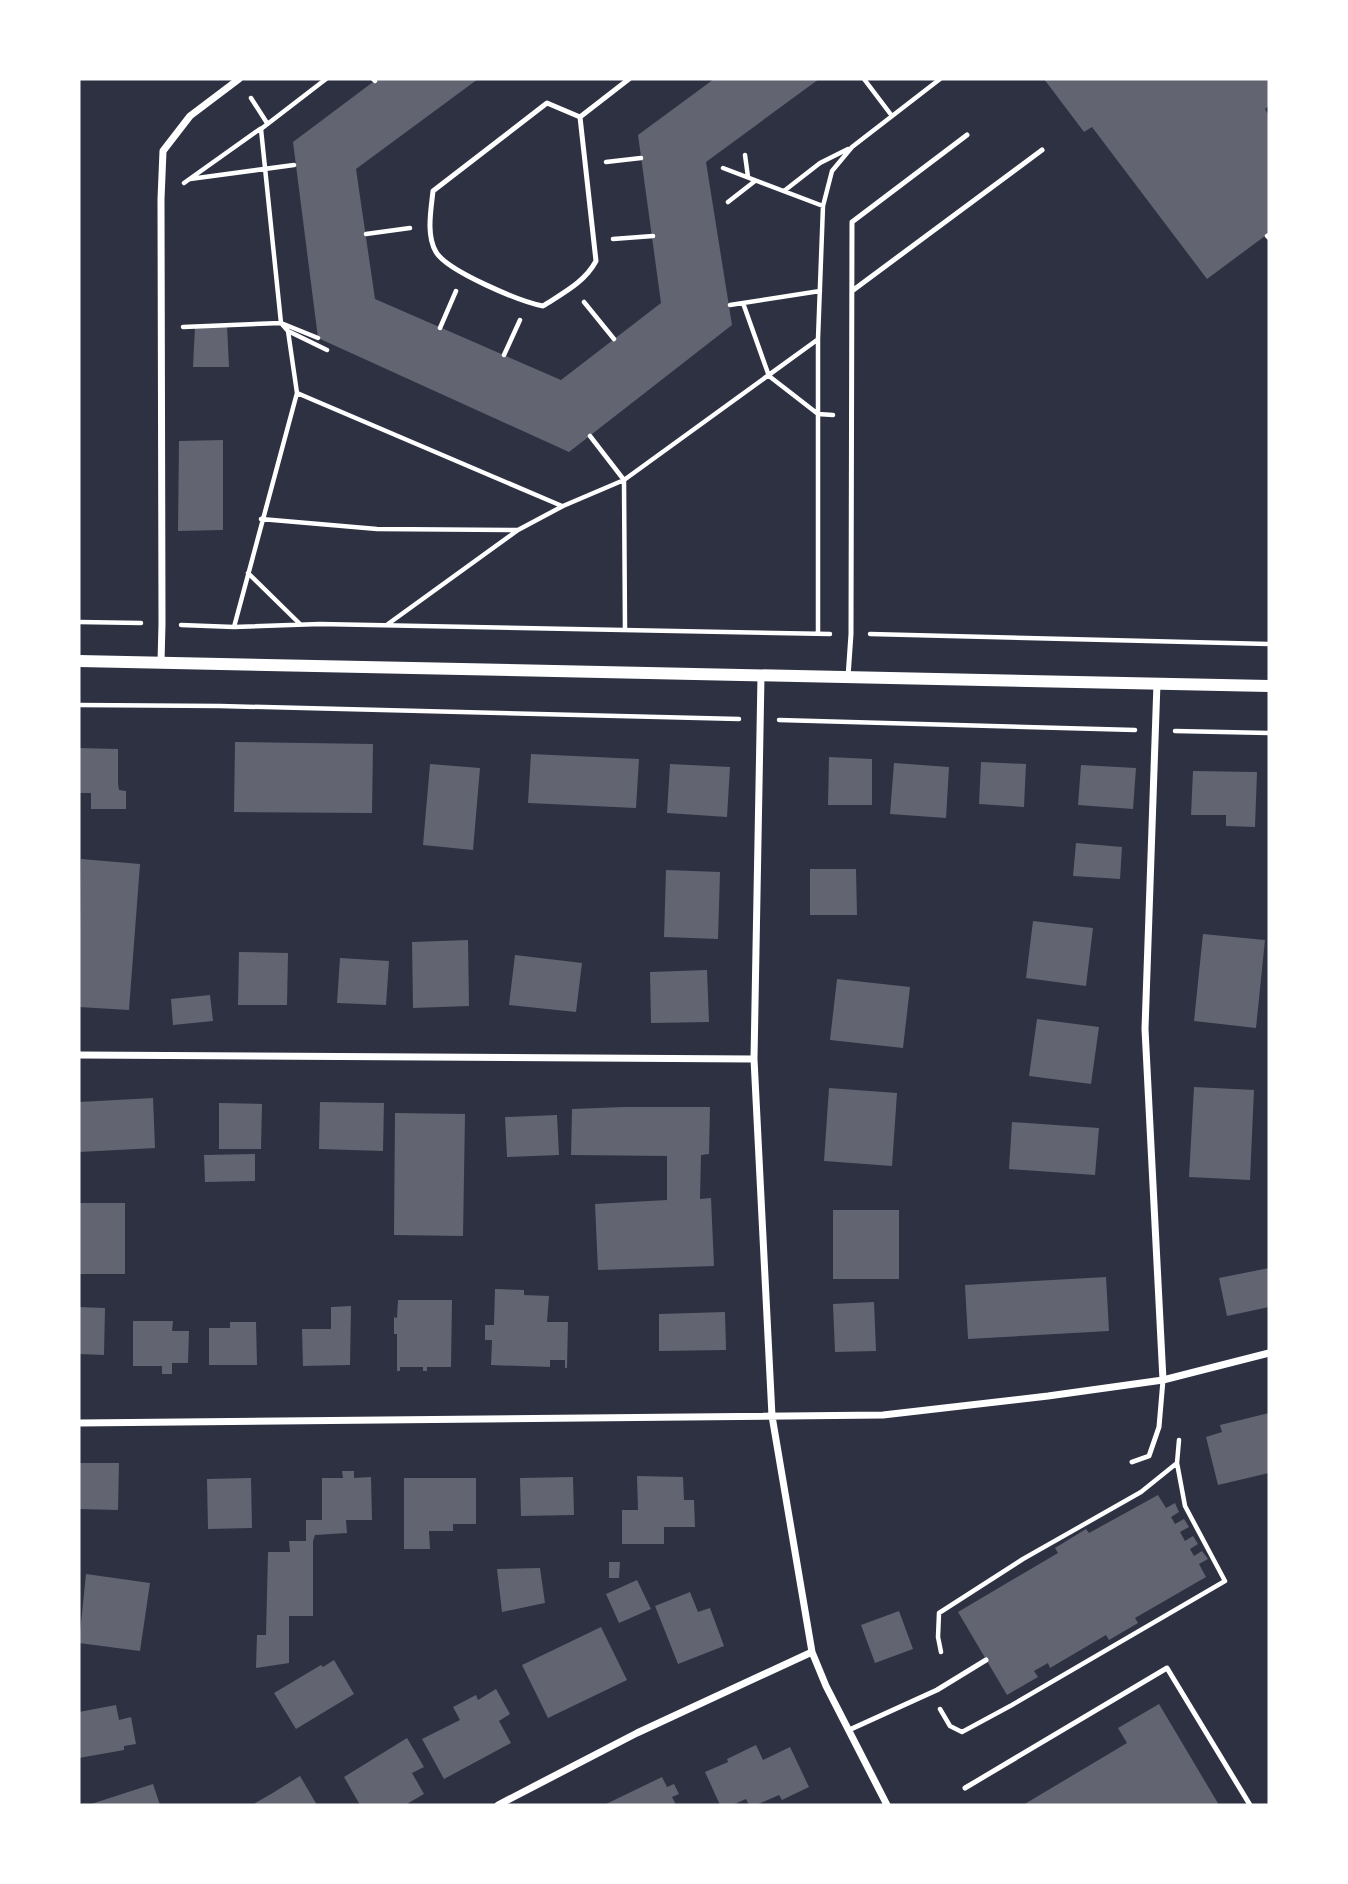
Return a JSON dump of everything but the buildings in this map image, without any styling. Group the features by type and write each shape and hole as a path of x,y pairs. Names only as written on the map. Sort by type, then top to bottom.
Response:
{"street":[{"path":"160,662 163,151 190,116 239,79"},
{"path":"79,661 1269,686"},
{"path":"761,676 754,1059 772,1416 812,1652 887,1805"},
{"path":"1157,683 1145,1029 1163,1380"},
{"path":"79,1055 754,1059"},
{"path":"79,1423 883,1415 1163,1380 1269,1353"},
{"path":"498,1805 637,1734 812,1652"}],"lane":[{"path":"580,117 629,79"},
{"path":"547,103 580,117 596,261 590,271 573,287 543,306 528,303 463,274 436,252 430,226 433,191 547,103"},
{"path":"848,677 851,634 852,222 967,135"},
{"path":"852,291 1042,150"},
{"path":"1132,1462 1149,1456 1159,1427 1163,1380"},
{"path":"849,1730 937,1689 986,1660"},
{"path":"965,1788 1167,1668 1250,1805"}],"path":[{"path":"239,79 267,123"},
{"path":"161,199 327,79"},
{"path":"864,79 892,116"},
{"path":"261,129 281,323 288,331 327,350"},
{"path":"784,191 820,163 852,147"},
{"path":"745,155 748,177"},
{"path":"585,164 641,158"},
{"path":"189,180 294,165"},
{"path":"723,168 823,206"},
{"path":"728,202 755,180"},
{"path":"366,234 430,226"},
{"path":"595,241 653,236"},
{"path":"440,328 463,274"},
{"path":"573,287 614,339"},
{"path":"730,305 820,291"},
{"path":"504,355 528,303"},
{"path":"743,303 769,376 818,414 852,415"},
{"path":"162,327 281,323 318,338"},
{"path":"234,627 297,393 288,331"},
{"path":"387,625 518,530 563,506 624,480 818,339"},
{"path":"297,393 563,506"},
{"path":"590,436 624,480 625,630"},
{"path":"261,519 377,529 518,530"},
{"path":"248,573 301,625"},
{"path":"79,622 234,627 387,625 1269,644"},
{"path":"79,705 220,706 1269,733"},
{"path":"940,1709 950,1726 962,1732 1013,1706 1225,1581 1185,1506 1177,1463 1179,1430"},
{"path":"941,1652 938,1637 939,1613 1023,1559 1141,1492 1177,1463"}]}
